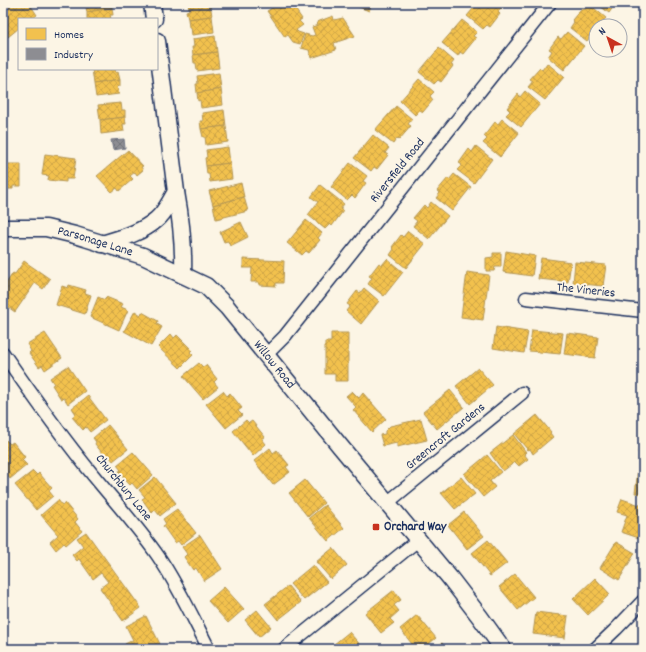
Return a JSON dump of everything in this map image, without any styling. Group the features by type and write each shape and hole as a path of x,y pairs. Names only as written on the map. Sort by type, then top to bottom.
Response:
{"street":[{"path":"152,3 154,18"},
{"name":"Riversfield Road","path":"266,355 285,336 550,3"},
{"path":"158,49 183,240 183,275"},
{"path":"102,244 134,233 158,219 176,192"},
{"name":"Parsonage Lane","path":"3,228 46,228 75,235 143,256 183,275"},
{"name":"Willow Road","path":"183,275 206,286 227,307 450,578 503,649"},
{"name":"The Vineries","path":"526,298 643,311"},
{"name":"Churchbury Lane","path":"3,353 48,417 93,475 132,520 158,556 178,588 209,649"},
{"name":"Greencroft Gardens","path":"387,503 522,393"},
{"path":"284,649 418,540"},
{"path":"595,649 643,601"}],"building: Homes":[{"path":"12,3 14,5 17,3 29,3 37,15 33,18 18,18 18,29 8,37 3,30 3,10"},
{"path":"85,3 112,3 112,8 87,12"},
{"path":"188,3 210,3 212,16 188,19 186,11 189,10"},
{"path":"280,3 286,3 287,5 291,3 302,19 299,21 303,25 296,30 304,34 300,44 293,42 288,35 285,37 267,11"},
{"path":"349,3 372,3 369,11"},
{"path":"478,3 499,3 503,6 498,12 500,14 490,27 487,25 483,29 467,16"},
{"path":"596,3 616,3 609,13"},
{"path":"589,4 606,18 588,18 587,41 570,28 574,22 572,20 582,8 584,10"},
{"path":"112,8 113,15 110,15 111,18 87,18 87,12"},
{"path":"212,16 214,32 192,35 188,19"},
{"path":"333,16 334,20 343,18 355,36 334,43 336,50 311,58 309,50 301,48 305,34 312,36 315,35 312,27 318,25 317,22"},
{"path":"462,20 477,32 473,36 476,38 463,54 460,52 458,56 442,43"},
{"path":"567,32 584,46 564,70 548,57 552,51 549,49 558,37 561,39"},
{"path":"215,36 217,52 193,55 193,39"},
{"path":"439,48 454,61 451,65 453,66 441,82 438,80 434,84 419,72"},
{"path":"217,52 219,68 197,71 193,55"},
{"path":"547,63 564,77 545,100 528,87 533,81 530,79 540,68 542,70"},
{"path":"92,70 115,70 116,73 118,72 120,80 94,84"},
{"path":"219,73 221,89 197,93 197,76"},
{"path":"419,79 434,92 430,96 433,100 423,112 420,110 415,115 400,101"},
{"path":"120,80 120,86 117,87 119,94 96,97 94,84"},
{"path":"221,89 223,105 201,108 197,93"},
{"path":"525,91 540,104 521,127 506,115 510,111 507,108 518,94 520,97"},
{"path":"121,103 122,110 125,110 125,117 100,120 98,105"},
{"path":"396,106 412,119 408,124 411,126 399,140 397,138 393,144 375,130"},
{"path":"224,110 226,126 201,129 200,121 203,121 202,113"},
{"path":"125,117 126,124 123,124 124,131 101,134 100,120"},
{"path":"502,119 519,133 500,157 483,143 487,139 484,136 495,122 498,124"},
{"path":"226,126 228,142 206,145 205,137 203,137 201,129"},
{"path":"373,135 389,148 385,153 388,155 377,169 374,167 371,171 354,158"},
{"path":"476,146 492,159 474,183 457,170 462,165 459,163 469,149 472,152"},
{"path":"228,147 230,163 206,166 206,150"},
{"path":"128,150 143,166 141,167 143,170 137,175 135,172 130,176 133,179 119,191 117,188 112,192 97,176"},
{"path":"45,154 76,158 73,179 66,179 66,182 48,180 49,176 42,175"},
{"path":"230,163 232,179 210,182 206,166"},
{"path":"350,163 367,176 363,181 366,183 355,198 352,195 347,200 331,187"},
{"path":"3,164 21,164 21,186 13,186 13,189 3,189"},
{"path":"454,174 471,187 452,211 436,198 440,193 437,191 448,178 449,180"},
{"path":"241,183 244,197 213,205 209,191"},
{"path":"320,185 344,204 340,209 343,211 332,226 330,224 325,229 308,215 318,202 311,197"},
{"path":"244,197 248,211 216,219 213,205"},
{"path":"431,202 448,216 429,239 413,226 417,221 413,218 424,205 427,208"},
{"path":"306,220 322,233 318,238 320,240 309,253 306,251 302,255 287,243"},
{"path":"241,222 248,237 230,246 228,241 224,242 220,232"},
{"path":"408,231 425,244 406,268 390,255 394,249 392,247 401,235 403,237"},
{"path":"506,251 535,256 532,276 503,272"},
{"path":"493,253 501,253 501,267 495,267 494,271 486,271 486,258 493,257"},
{"path":"541,258 571,262 568,282 538,279"},
{"path":"243,259 284,261 283,283 276,283 276,286 259,285 259,282 251,282 252,268 243,268"},
{"path":"387,259 403,272 384,296 368,284 372,278 369,276 379,263 382,265"},
{"path":"24,261 50,279 43,289 35,283 15,312 5,305 9,300 3,296 6,292 3,288 13,273 15,274"},
{"path":"575,262 606,265 603,286 573,283"},
{"path":"467,272 489,275 483,320 461,317"},
{"path":"69,285 86,290 85,293 91,295 85,314 56,305 62,286 68,288"},
{"path":"364,288 379,301 361,324 346,311 350,306 347,304 357,291 360,293"},
{"path":"98,297 105,300 106,297 123,304 121,307 128,310 119,330 90,317"},
{"path":"135,311 141,315 142,312 158,321 157,324 162,327 151,346 124,331"},
{"path":"496,327 528,332 524,353 493,348"},
{"path":"532,330 563,333 560,354 529,351"},
{"path":"45,333 62,358 45,370 42,365 39,367 29,353 31,351 27,344"},
{"path":"331,333 348,333 348,381 335,381 335,374 325,374 325,342 331,342"},
{"path":"567,333 598,337 595,358 564,354"},
{"path":"171,334 174,338 177,335 192,350 190,352 193,355 180,368 158,347"},
{"path":"199,363 203,367 206,365 217,379 214,382 218,387 203,399 183,376"},
{"path":"68,366 85,391 68,404 64,398 61,399 52,385 54,384 50,378"},
{"path":"478,368 493,385 470,404 456,386"},
{"path":"450,390 464,407 437,429 423,412"},
{"path":"223,391 227,396 230,393 242,408 238,411 242,415 226,428 206,404"},
{"path":"352,391 359,398 363,393 386,419 372,432 353,410 356,407 346,396"},
{"path":"88,396 106,420 90,432 86,427 83,430 72,417 76,414 72,408"},
{"path":"537,415 551,432 550,433 553,437 533,454 530,449 528,450 514,434"},
{"path":"421,419 427,440 397,447 397,443 383,446 380,435 385,434 385,431 390,426"},
{"path":"246,420 249,423 252,421 265,437 262,439 266,444 253,456 233,431"},
{"path":"642,423 643,438 640,438"},
{"path":"108,425 128,449 113,461 110,457 107,459 95,444 96,442 93,438"},
{"path":"513,435 526,452 524,454 528,459 519,466 515,462 503,471 490,453"},
{"path":"640,438 643,438 643,453 638,453"},
{"path":"6,440 10,444 13,442 25,457 22,460 27,465 10,479 3,470 3,442"},
{"path":"270,448 273,453 277,450 289,465 286,467 290,472 273,485 254,461"},
{"path":"133,452 153,475 137,489 132,483 130,485 118,472 121,470 117,465"},
{"path":"487,455 501,472 490,481 495,487 483,497 464,474"},
{"path":"638,463 643,463 643,478 637,478"},
{"path":"33,471 37,475 39,473 52,488 49,491 53,496 36,510 15,485"},
{"path":"155,477 176,503 160,516 155,510 152,513 142,499 145,497 139,490"},
{"path":"461,477 475,494 455,509 441,493"},
{"path":"637,478 643,478 643,494 635,493"},
{"path":"305,480 324,503 308,517 289,493"},
{"path":"622,499 643,506 642,539 621,532 627,515 617,512"},
{"path":"58,500 62,505 65,503 78,519 75,522 82,531 66,545 64,543 56,550 50,542 58,535 41,515"},
{"path":"325,505 344,528 328,541 309,518"},
{"path":"177,509 196,533 181,545 178,541 175,543 163,526 166,524 163,519"},
{"path":"464,512 484,536 467,549 448,525"},
{"path":"86,532 141,608 123,621 100,588 108,582 101,573 93,579 79,559 77,561 72,555 83,546 77,538"},
{"path":"200,535 222,569 204,581 196,568 193,570 184,557 187,554 182,547"},
{"path":"488,540 507,563 490,576 472,553"},
{"path":"616,542 635,553 619,580 600,568"},
{"path":"333,548 347,565 331,579 316,562"},
{"path":"313,565 327,582 304,600 290,584"},
{"path":"515,574 534,597 518,610 499,587"},
{"path":"595,578 610,594 588,615 573,599"},
{"path":"288,586 301,602 278,620 265,604"},
{"path":"224,587 244,609 228,623 208,601"},
{"path":"394,590 401,600 394,605 399,611 390,619 394,623 381,633 365,613"},
{"path":"257,610 271,627 259,637 245,620"},
{"path":"536,612 568,616 565,638 533,634"},
{"path":"417,615 436,638 423,649 416,649 400,629"},
{"path":"146,616 160,644 150,649 128,649 125,644 133,640 126,626"},
{"path":"349,632 363,648 328,649"},
{"path":"442,643 446,649 433,649"}],"building: Industry":[{"path":"124,139 125,148 113,150 111,140"}],"place":[{"name":"Orchard Way","path":"376,527"}]}
